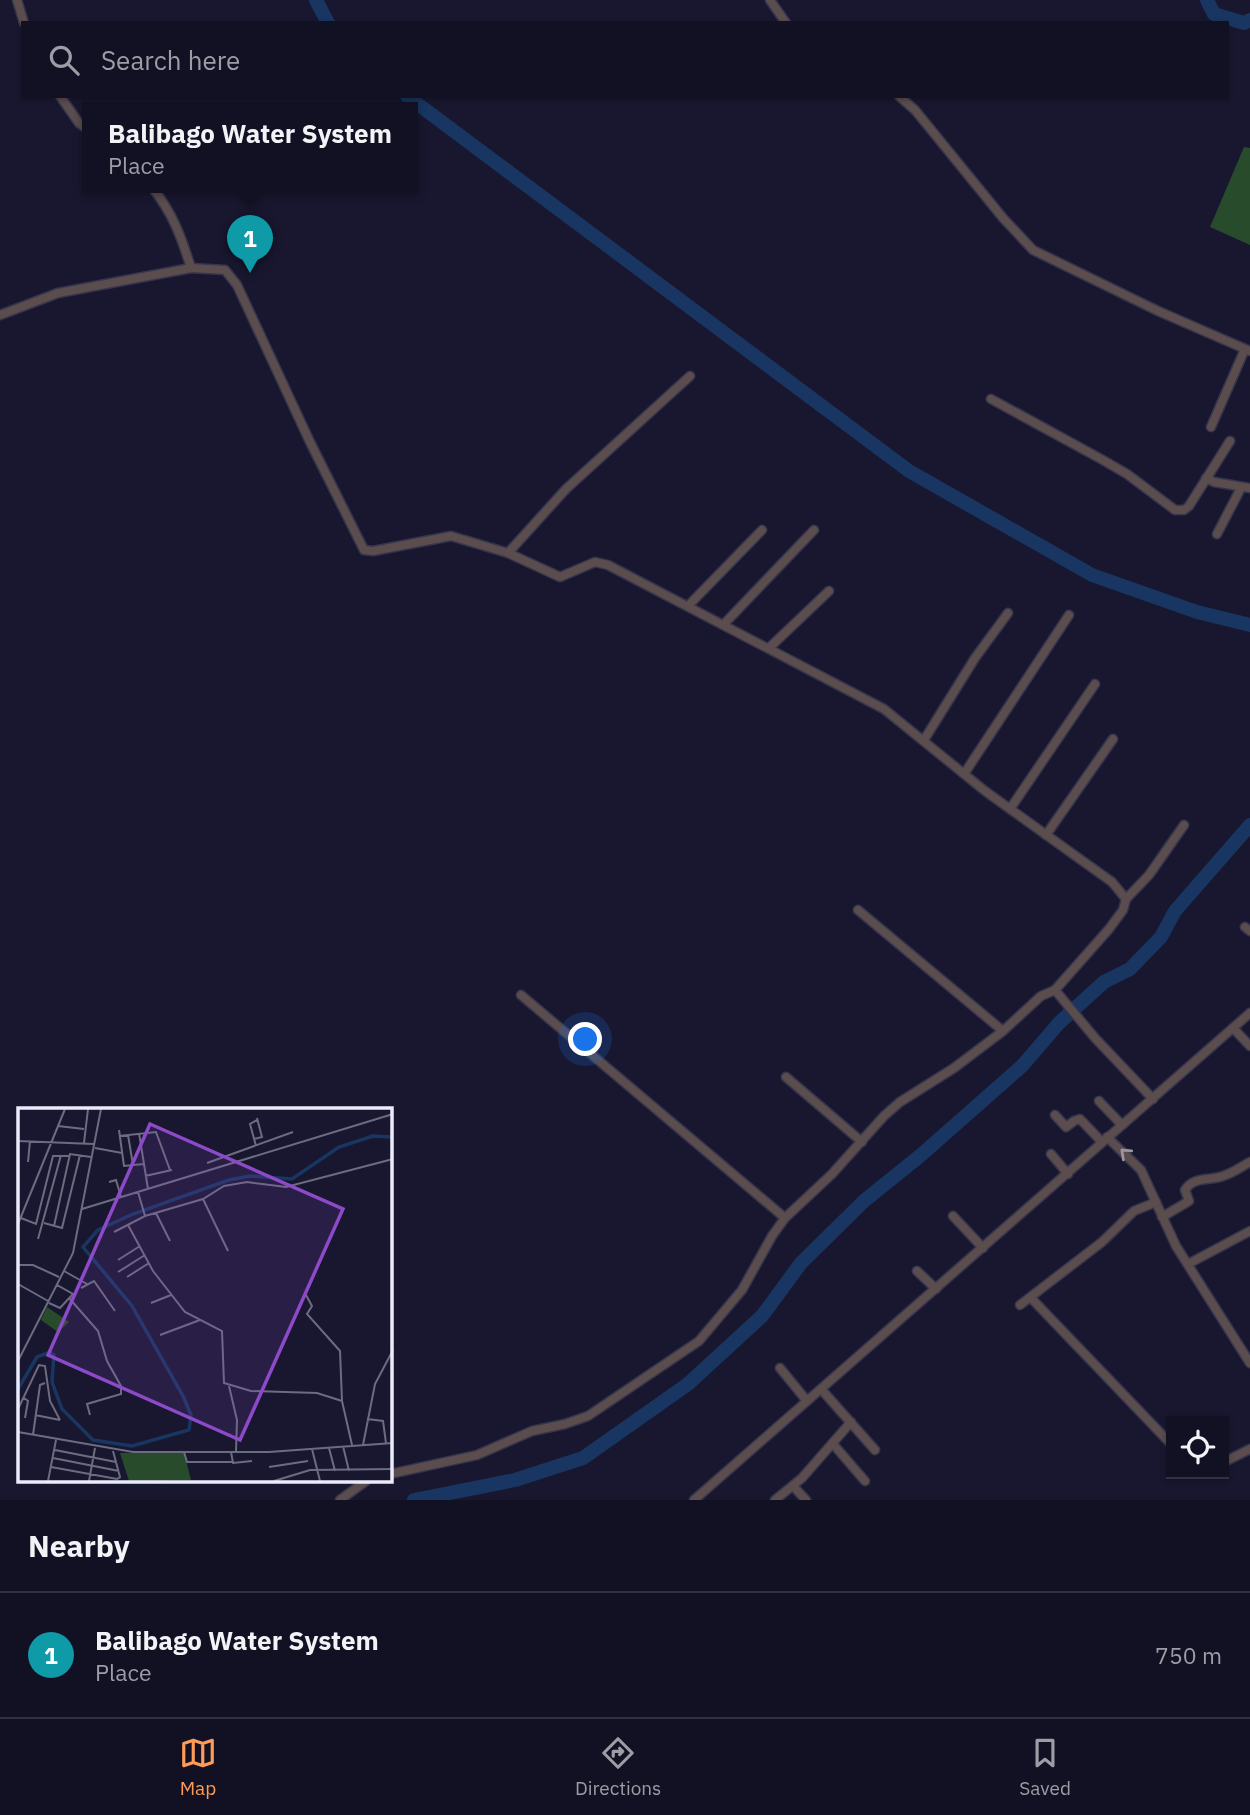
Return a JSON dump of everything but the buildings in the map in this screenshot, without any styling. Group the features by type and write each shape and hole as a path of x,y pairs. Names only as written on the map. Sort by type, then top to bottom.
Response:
{"street":[{"path":"17,0 23,21"},
{"path":"770,0 785,21"},
{"path":"61,98 82,125"},
{"path":"900,98 915,110 1003,218 1033,250 1158,311 1247,350 1211,427"},
{"path":"157,193 178,228 191,268"},
{"path":"0,315 58,293 191,268 225,270 232,275 310,442 365,550 373,551 451,536 508,553 561,577 595,562 603,563 884,709 1010,809 1112,882 1126,899"},
{"path":"508,553 566,489 690,376"},
{"path":"991,399 1101,458 1175,510 1184,510 1189,506 1230,440"},
{"path":"1206,478 1246,488 1217,534"},
{"path":"688,606 762,530"},
{"path":"724,624 814,530"},
{"path":"769,648 829,591"},
{"path":"924,740 975,659 1008,613"},
{"path":"964,774 1069,615"},
{"path":"1010,809 1095,684"},
{"path":"1046,835 1113,739"},
{"path":"392,1474 477,1455 532,1431 588,1416 708,1332 742,1290 785,1218 832,1174 900,1102 932,1084 1003,1031 1041,996 1055,990 1118,917 1126,899 1149,875 1184,825"},
{"path":"858,911 1003,1031"},
{"path":"1055,990 1068,1008 1153,1099"},
{"path":"521,995 785,1218"},
{"path":"694,1500 1250,1013"},
{"path":"1233,1028 1250,1046"},
{"path":"786,1077 862,1142"},
{"path":"1099,1101 1122,1125"},
{"path":"1055,1115 1066,1127 1080,1119 1141,1170 1176,1246 1250,1363"},
{"path":"1051,1154 1068,1174"},
{"path":"1163,1217 1189,1200 1185,1190 1190,1183 1222,1177 1250,1162"},
{"path":"1020,1305 1102,1242 1134,1211 1156,1202"},
{"path":"953,1216 983,1248"},
{"path":"1188,1265 1249,1234"},
{"path":"917,1271 936,1289"},
{"path":"1031,1298 1166,1439"},
{"path":"780,1368 807,1401"},
{"path":"821,1389 875,1450"},
{"path":"775,1500 793,1486 851,1422"},
{"path":"833,1444 865,1481"},
{"path":"1229,1460 1250,1449"},
{"path":"340,1500 365,1482"},
{"path":"793,1486 806,1500"}],"green space":[{"path":"1244,147 1250,148 1250,245 1210,227"}],"waterway":[{"path":"316,0 327,21"},
{"path":"1207,0 1214,14 1244,23 1250,20"},
{"path":"410,98 415,102"},
{"path":"418,104 909,471 1092,575 1197,612 1250,625"},
{"path":"414,1500 515,1480 583,1458 688,1384 762,1316 801,1263 864,1201 1022,1066 1059,1023 1104,982 1130,969 1161,937 1175,911 1250,825"}],"place":[{"name":"Balibago Water System","path":"250,273"}]}
